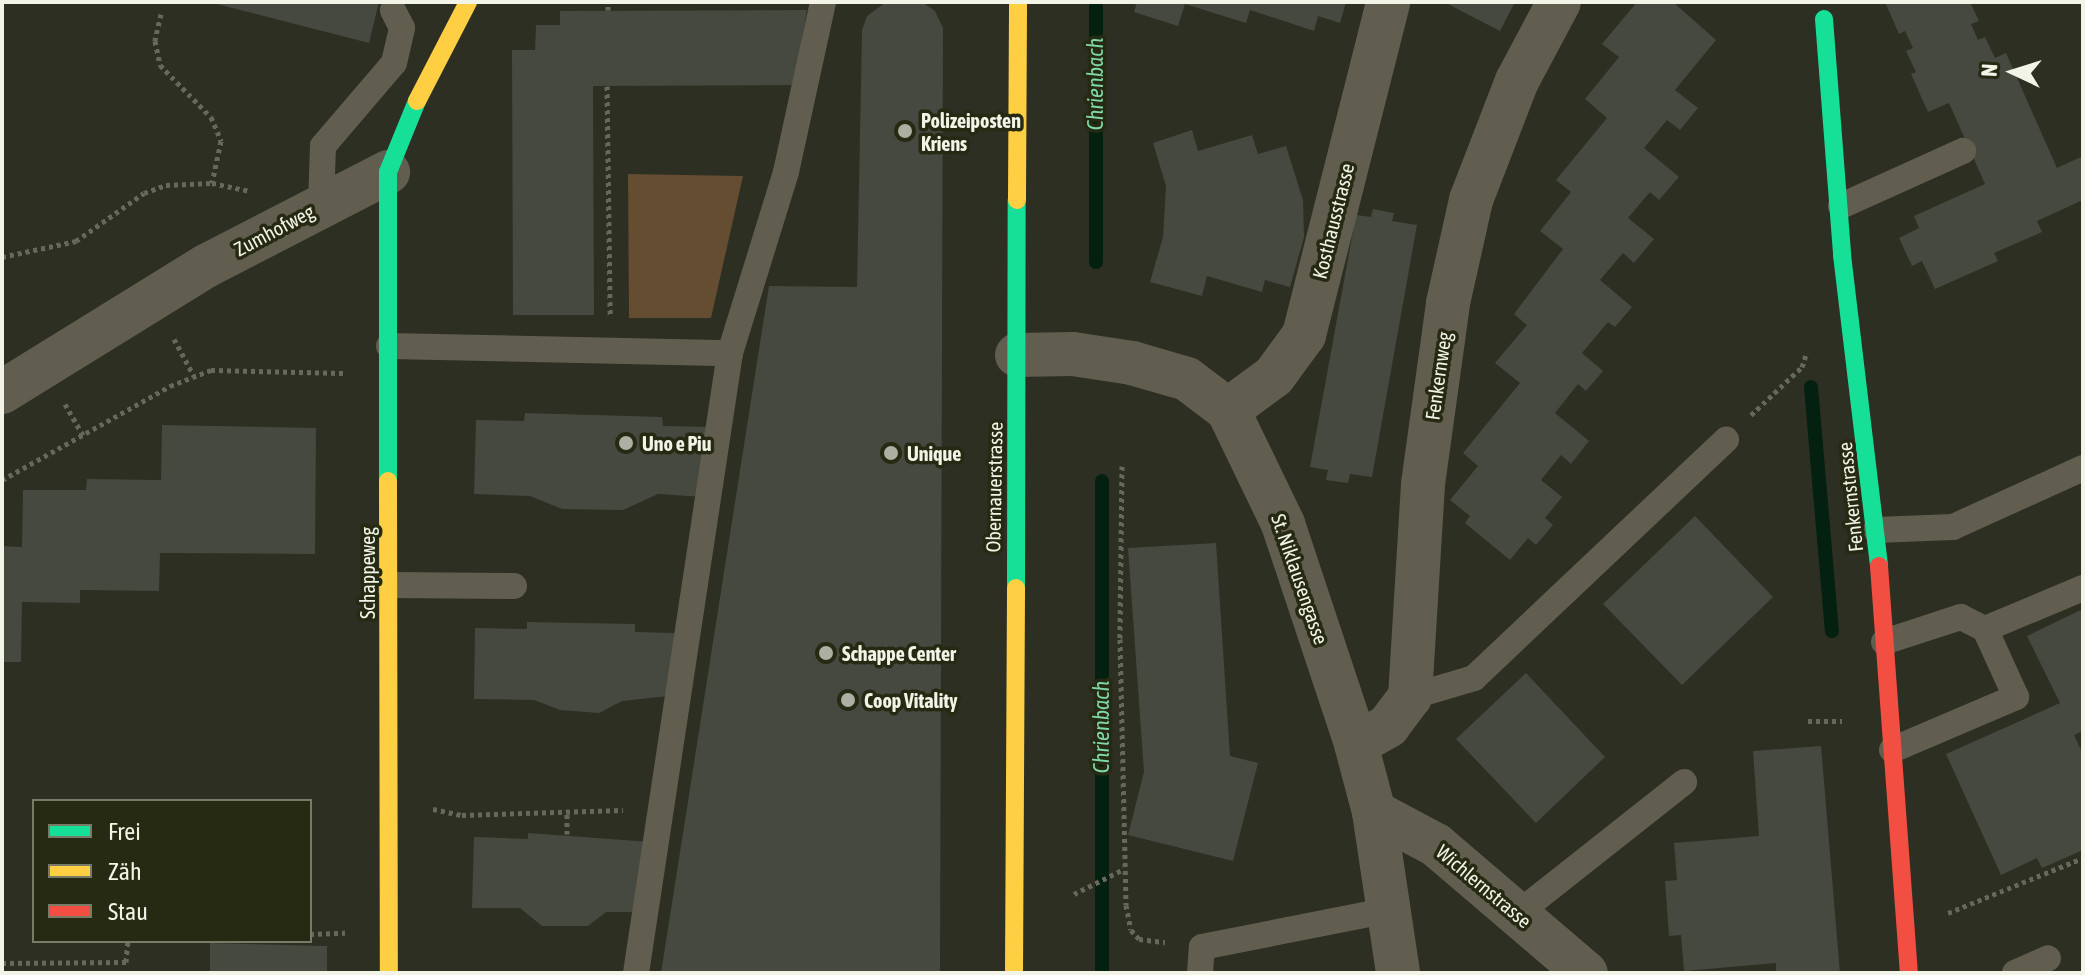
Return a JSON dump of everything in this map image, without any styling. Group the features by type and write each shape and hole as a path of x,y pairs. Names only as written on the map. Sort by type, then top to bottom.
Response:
{"street":[{"path":"388,172 404,125 468,2"},
{"name":"Obernauerstrasse","path":"1014,973 1018,2"},
{"name":"Kosthausstrasse","path":"1228,410 1274,376 1304,335 1388,2"},
{"name":"Fenkernweg","path":"1410,697 1423,484 1448,303 1471,200 1517,81 1559,2"},
{"name":"Fenkernstrasse","path":"1824,19 1841,206 1842,255 1876,530 1909,973"},
{"name":"Zumhofweg","path":"2,392 206,266 388,172"},
{"name":"Schappeweg","path":"388,172 389,973"},
{"name":"St. Niklausengasse","path":"1017,355 1073,354 1132,363 1187,379 1228,410 1283,524 1356,744 1374,812 1398,973"},
{"path":"1356,744 1388,726 1410,697"},
{"name":"Wichlernstrasse","path":"1374,812 1436,845 1586,973"}],"lane":[{"path":"636,973 730,353 786,172 823,2"},
{"path":"321,206 323,146 394,63 402,28 393,10"},
{"path":"1841,206 1963,151"},
{"path":"389,346 610,348 730,353"},
{"path":"1410,697 1474,678 1726,440"},
{"path":"1876,530 1953,527 2083,468"},
{"path":"389,585 514,586"},
{"path":"1985,629 2083,588"},
{"path":"1884,642 1961,617 1985,629 2016,697 1892,750"},
{"path":"1517,914 1684,782"},
{"path":"1201,960 1389,910"},
{"path":"2015,973 2048,958"}],"path":[{"path":"608,2 608,10"},
{"path":"161,14 155,41 160,65 211,117 221,141 212,183"},
{"path":"607,86 610,348"},
{"path":"2,257 76,241 144,193 166,185 212,183 258,193"},
{"path":"167,326 194,376"},
{"path":"1726,440 1802,367 1808,340"},
{"path":"2,480 194,376 211,370 360,374"},
{"path":"1122,466 1124,869 1131,930 1139,939 1201,960"},
{"path":"1808,721 1842,720 1843,736"},
{"path":"417,805 462,815 660,810"},
{"path":"567,810 567,834"},
{"path":"1905,923 1926,922 2083,858"},
{"path":"1074,894 1124,869"},
{"path":"312,934 359,932"},
{"path":"2,963 126,962 128,943"}],"shaded area":[{"path":"628,174 743,176 711,318 629,318"}],"building":[{"path":"209,2 379,2 369,43"},
{"name":"Schappe Center","path":"886,2 922,2 935,11 943,28 940,973 661,973 769,286 857,287 862,30 867,16"},
{"path":"1137,2 1346,2 1340,23 1318,16 1314,31 1250,10 1246,23 1185,4 1178,26 1134,12"},
{"path":"1444,2 1515,2 1500,31"},
{"path":"1637,2 1673,2 1716,40 1675,90 1698,108 1680,130 1667,120 1644,148 1679,177 1659,200 1650,192 1628,218 1654,239 1634,263 1623,253 1600,280 1632,307 1615,327 1608,322 1582,353 1603,371 1586,391 1578,384 1555,413 1589,441 1571,464 1561,455 1541,480 1562,497 1545,518 1553,525 1536,545 1528,538 1510,560 1465,523 1470,516 1450,500 1478,466 1463,453 1520,383 1495,363 1527,325 1514,314 1563,249 1540,231 1571,192 1556,180 1607,118 1585,99 1619,57 1602,44"},
{"path":"1885,2 1970,2 1979,21 1971,24 1978,40 1985,37 1995,58 2006,53 2057,168 2083,156 2083,200 2037,221 2042,232 1994,253 1998,261 1935,289 1922,261 1912,266 1899,238 1919,228 1914,216 1985,184 1949,103 1928,112 1911,74 1916,72 1906,51 1913,48 1905,31 1899,34"},
{"path":"807,10 794,85 593,86 594,315 513,315 512,50 535,50 536,25 560,25 560,11"},
{"path":"1192,130 1198,151 1252,135 1258,154 1286,146 1303,200 1304,237 1290,287 1265,280 1262,292 1207,276 1202,296 1150,282 1163,237 1166,186 1153,143"},
{"path":"1373,209 1394,213 1392,221 1417,225 1372,477 1350,474 1348,483 1326,480 1328,470 1310,467 1356,215 1371,217"},
{"path":"525,413 662,417 663,426 713,427 704,497 658,494 623,510 562,509 530,496 474,494 476,420 524,421"},
{"path":"162,425 316,428 315,554 160,553 159,591 80,590 80,603 22,602 21,662 2,662 2,546 22,547 23,490 86,490 87,479 161,480"},
{"path":"1695,516 1773,597 1682,685 1603,604"},
{"path":"1216,543 1230,756 1258,763 1233,861 1128,835 1144,772 1128,548"},
{"path":"2083,609 2083,731 2074,735 2083,754 2083,850 2042,868 2037,858 2001,875 1946,754 2060,703 2027,636"},
{"path":"527,622 635,624 635,632 675,633 668,696 622,701 599,713 560,710 534,700 474,699 475,628 527,629"},
{"path":"1526,673 1605,757 1536,823 1456,739"},
{"path":"1821,746 1840,973 1776,973 1776,963 1684,971 1681,935 1669,936 1665,881 1677,880 1674,843 1759,836 1753,751"},
{"path":"528,833 651,842 640,912 606,912 588,926 542,926 520,908 472,908 474,837 528,839"},
{"path":"210,943 327,946 327,973 210,973"}],"waterway":[{"name":"Chrienbach","path":"1096,2 1096,262"},
{"path":"1811,387 1832,631"},
{"name":"Chrienbach","path":"1102,481 1102,973"}],"traffic: fast":[{"path":"1824,19 1842,255 1879,566"},
{"path":"388,481 388,172 417,101"},
{"path":"1016,588 1017,200"}],"traffic: slow":[{"path":"417,101 468,2"},
{"path":"1017,200 1018,2"},
{"path":"388,481 389,973"},
{"path":"1014,973 1016,588"}],"traffic: jam":[{"path":"1879,566 1909,973"}],"place":[{"name":"Polizeiposten Kriens","path":"905,131"},
{"name":"Uno e Piu","path":"626,443"},
{"name":"Unique","path":"891,453"},
{"name":"Schappe Center","path":"826,653"},
{"name":"Coop Vitality","path":"848,700"}]}
